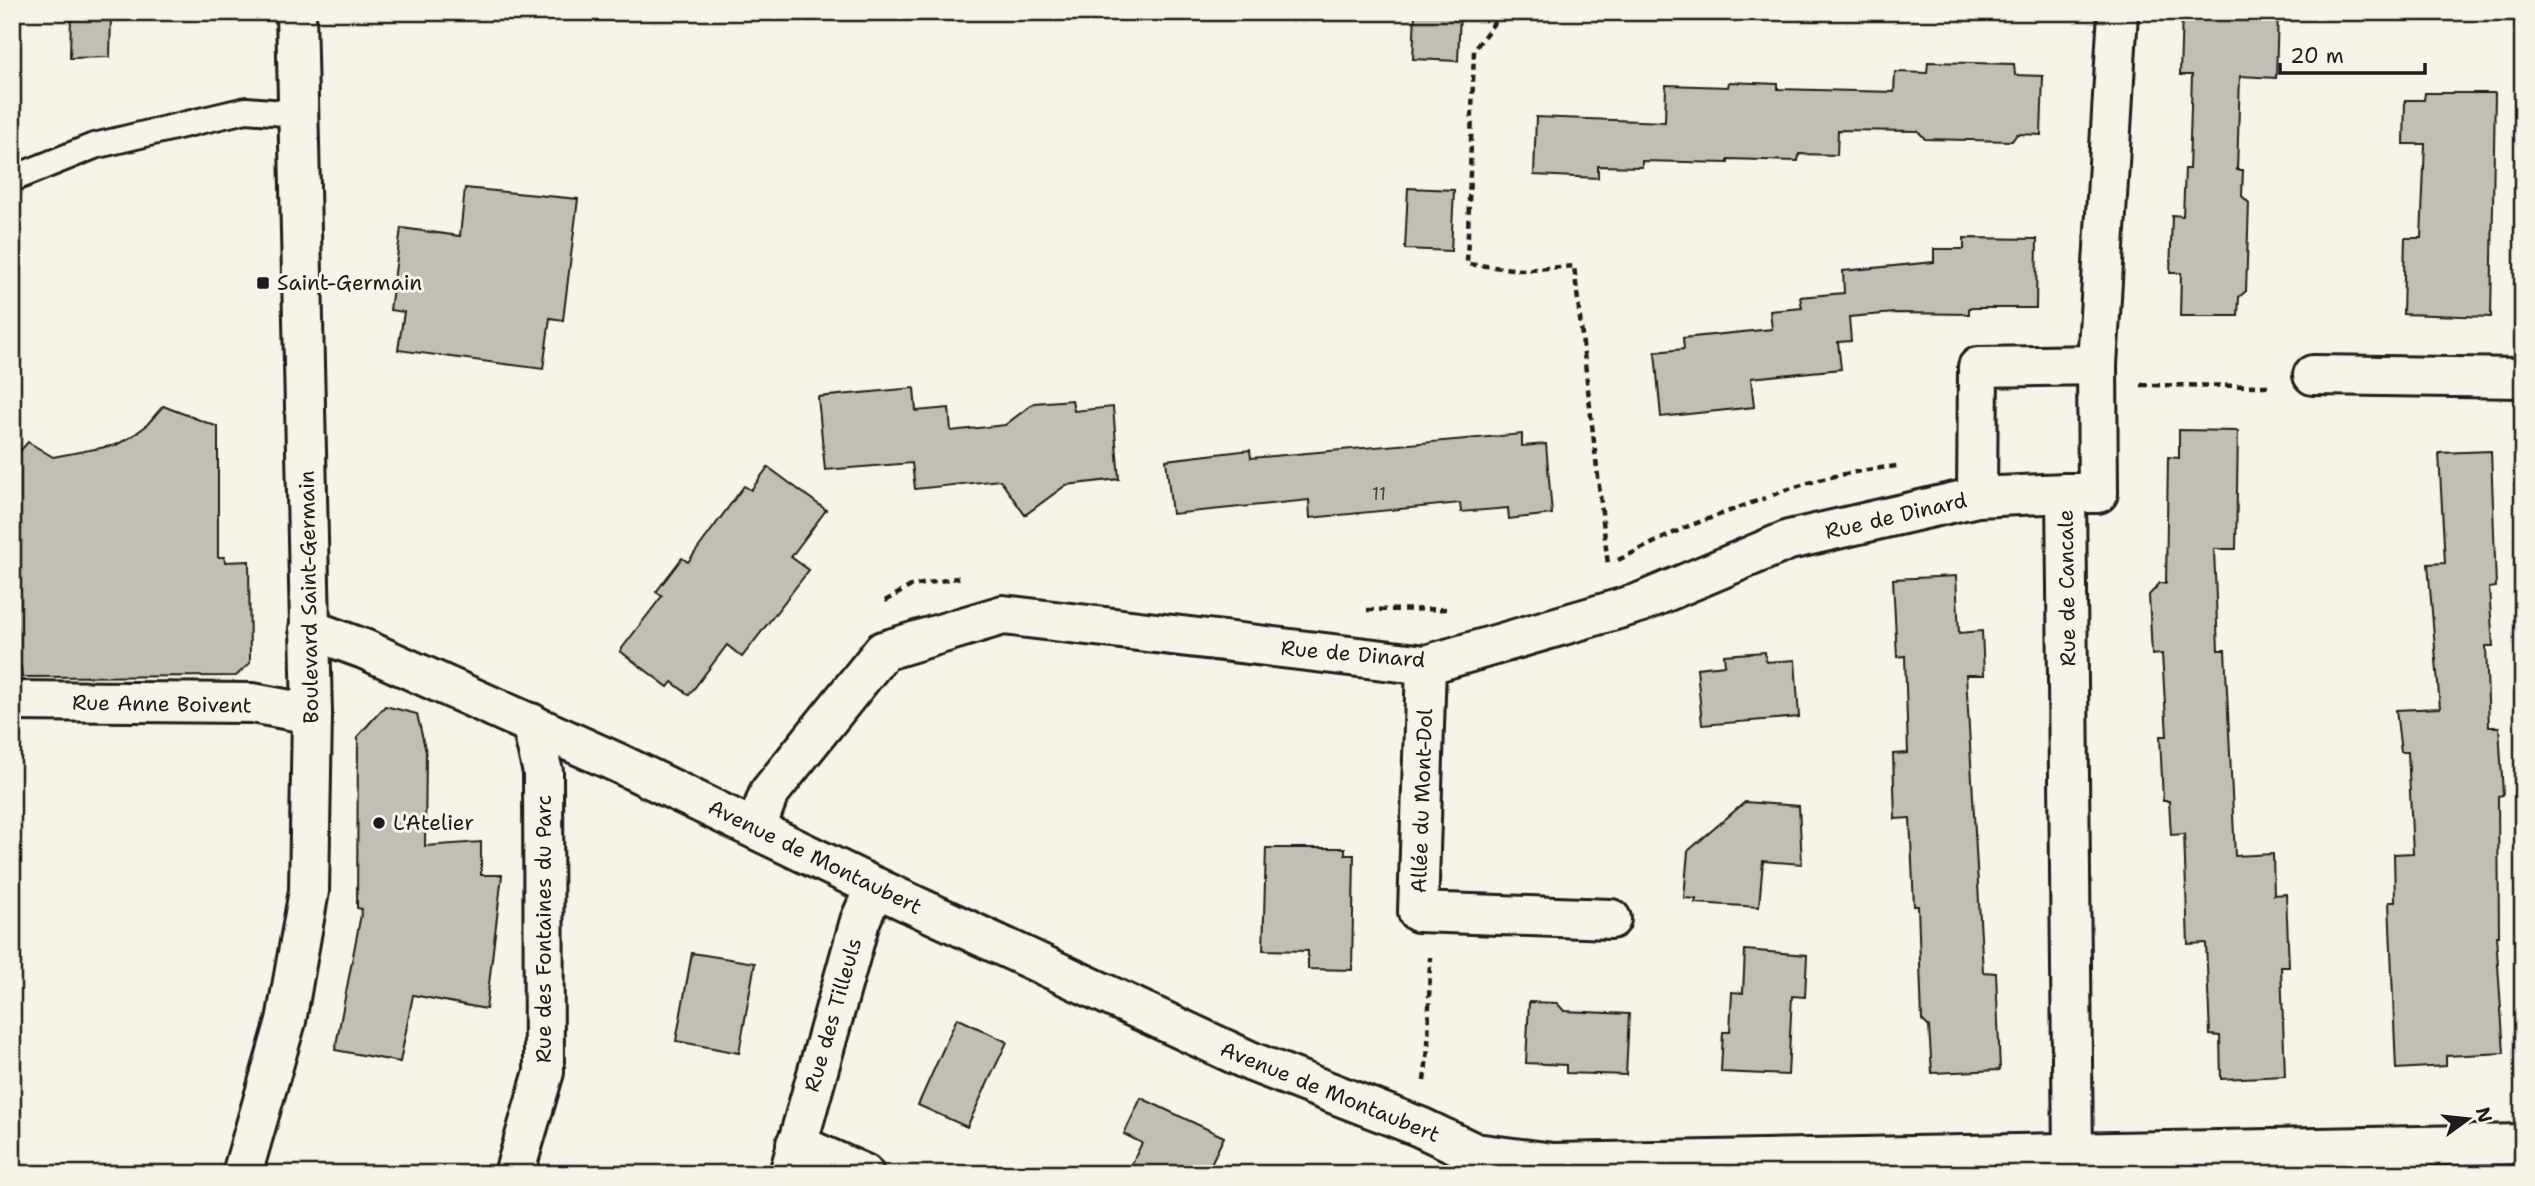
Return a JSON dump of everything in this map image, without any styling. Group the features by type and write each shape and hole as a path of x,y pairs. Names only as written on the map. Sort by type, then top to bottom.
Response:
{"street":[{"name":"Boulevard Saint-Germain","path":"242,1174 286,1021 309,891 312,714 296,12"},
{"name":"Rue de Cancale","path":"2073,1154 2066,493 2098,492 2097,375 2118,12"},
{"path":"1977,497 1978,367 2097,375"},
{"path":"2313,374 2523,378"},
{"name":"Rue de Dinard","path":"756,828 769,793 883,651 1003,615 1426,665 1639,603 1789,540 1977,497 2066,493"},
{"name":"Avenue de Montaubert","path":"309,629 364,649 531,723 1252,1062 1420,1127 1474,1163 2523,1144"},
{"name":"Allée du Mont-Dol","path":"1426,665 1418,912 1611,919"},
{"name":"Rue Anne Boivent","path":"12,701 252,703 312,714"},
{"name":"Rue des Fontaines du Parc","path":"514,1174 544,1072 543,772 531,723"},
{"name":"Rue des Tilleuls","path":"864,1174 792,1159 860,921 875,887"}],"lane":[{"path":"12,179 94,146 246,110 297,114"}],"path":[{"path":"1502,12 1474,50 1467,264 1522,270 1574,266 1608,565"},
{"path":"2097,375 2302,386 2313,374"},
{"path":"1597,568 1686,527 1810,481 1844,473 1905,466"},
{"path":"876,606 911,586 967,577"},
{"path":"1357,610 1452,609"},
{"path":"1428,1049 1433,914"}],"building":[{"path":"1415,12 1460,12 1458,61 1413,59"},
{"path":"2182,12 2278,12 2276,78 2240,76 2237,170 2243,170 2242,196 2249,203 2246,291 2239,297 2238,316 2180,316 2181,273 2170,273 2172,215 2183,216 2185,169 2189,169 2192,75 2180,75"},
{"path":"71,15 111,15 110,57 70,58"},
{"path":"1928,62 2014,64 2015,75 2043,76 2041,135 2017,134 2012,141 1925,139 1918,131 1838,130 1837,155 1799,154 1798,161 1642,161 1642,167 1598,166 1598,178 1534,175 1536,117 1665,122 1666,85 1728,87 1729,82 1778,84 1778,89 1894,92 1895,72 1927,73"},
{"path":"2425,93 2495,93 2491,317 2403,314 2405,238 2421,238 2425,144 2404,144 2405,100 2424,100"},
{"path":"465,188 578,199 563,320 550,318 543,369 398,350 404,312 390,310 401,228 460,236"},
{"path":"1408,188 1454,190 1451,251 1405,249"},
{"path":"1964,238 2037,239 2036,308 1969,308 1969,314 1895,313 1849,317 1851,341 1838,342 1841,369 1751,378 1754,407 1661,417 1655,352 1684,349 1683,338 1772,329 1770,311 1802,308 1800,297 1844,293 1843,271 1934,262 1934,249 1964,249"},
{"path":"914,388 916,411 949,408 951,431 1005,425 1034,403 1072,400 1074,411 1113,407 1119,479 1066,485 1025,515 1000,480 915,489 912,463 825,470 818,397"},
{"path":"163,406 218,427 218,557 224,557 225,562 249,561 250,663 236,676 22,677 21,667 12,665 12,460 28,442 53,457 116,445 146,426"},
{"path":"2179,430 2238,431 2236,549 2214,549 2218,650 2225,650 2235,856 2273,854 2274,895 2286,894 2289,967 2281,967 2285,1076 2221,1079 2220,1036 2210,1035 2206,943 2188,944 2184,834 2171,835 2169,801 2163,801 2160,736 2167,736 2162,654 2152,655 2149,595 2160,583 2166,583 2168,457 2179,458"},
{"path":"1522,434 1522,446 1546,444 1552,514 1509,519 1508,508 1461,512 1460,503 1310,518 1309,500 1172,514 1166,460 1250,450 1251,458"},
{"path":"2491,451 2496,587 2489,588 2493,646 2486,646 2489,727 2499,727 2503,795 2498,796 2499,936 2496,936 2504,1053 2446,1056 2446,1066 2396,1069 2389,902 2395,902 2394,854 2413,853 2408,752 2401,752 2396,710 2440,708 2428,564 2445,563 2439,453"},
{"path":"768,467 826,510 791,557 809,570 742,657 727,645 689,695 672,682 668,687 620,651 662,596 656,592 682,558 688,562 744,486 751,490"},
{"path":"1956,576 1959,633 1982,631 1984,675 1966,675 1983,972 1996,973 2000,1070 1932,1073 1929,1027 1922,1020 1918,906 1914,906 1910,818 1895,819 1893,754 1908,753 1905,656 1897,657 1893,579"},
{"path":"1765,652 1766,662 1795,660 1799,717 1702,725 1697,668 1725,665 1724,655"},
{"path":"385,706 417,714 426,752 425,846 481,842 481,875 502,875 486,1009 413,995 400,1062 335,1050 362,909 357,908 358,736"},
{"path":"1745,802 1799,806 1802,864 1763,861 1759,907 1695,903 1696,899 1684,898 1688,851"},
{"path":"1266,848 1345,848 1345,855 1354,855 1352,970 1308,969 1308,951 1263,950"},
{"path":"1745,950 1807,955 1805,997 1792,996 1788,1075 1721,1072 1723,1032 1730,1032 1732,992 1743,993"},
{"path":"692,953 755,963 739,1053 676,1041"},
{"path":"1529,1002 1557,1003 1564,1011 1629,1014 1626,1075 1566,1073 1566,1065 1526,1063"},
{"path":"957,1018 1007,1042 967,1127 918,1105"},
{"path":"1141,1098 1224,1137 1206,1174 1127,1174 1142,1143 1124,1134"}],"place":[{"name":"Saint-Germain","path":"263,283"},
{"name":"L'Atelier","path":"379,823"}]}
